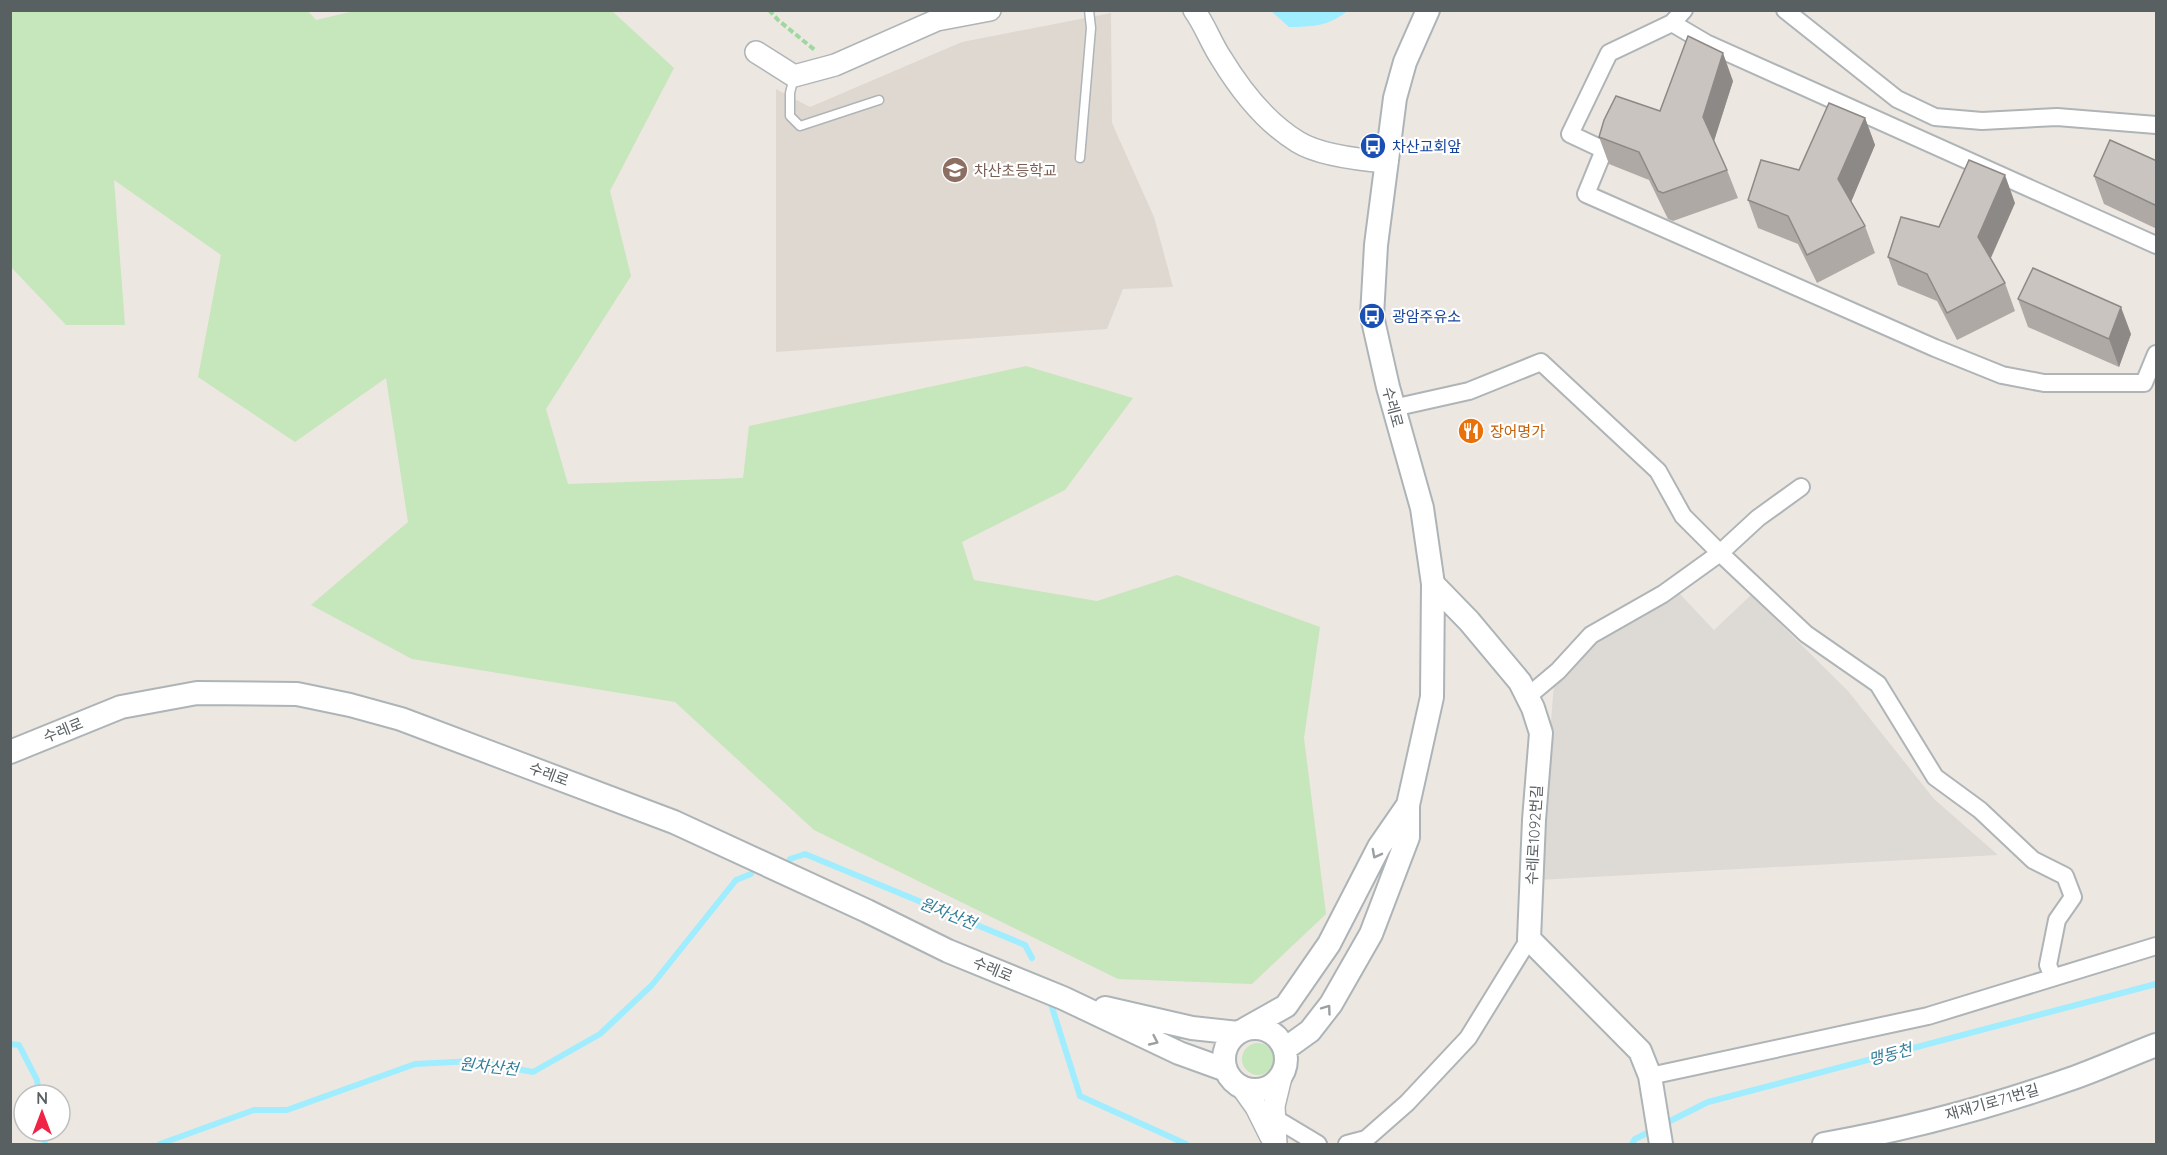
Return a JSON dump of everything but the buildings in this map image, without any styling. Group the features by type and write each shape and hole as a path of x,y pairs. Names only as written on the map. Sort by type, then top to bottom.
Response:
{"main road":[{"name":"수레로","path":"1286,1049 1310,1031 1331,1004 1371,934 1408,837 1408,805 1432,697 1433,584 1422,508 1393,408 1372,316 1376,245 1395,98 1405,62 1428,10"},
{"name":"수레로1092번길","path":"1433,584 1477,630 1520,682 1541,733 1534,820 1529,939"},
{"name":"수레로","path":"10,752 121,706 198,693 297,694 350,705 401,719 674,822 948,951 1063,998 1233,1078"},
{"name":"수레로","path":"1063,998 1192,1028 1242,1031 1286,1006 1329,944 1378,847 1408,805"},
{"path":"1529,939 1640,1051 1650,1076 1661,1144"},
{"path":"1258,1027 1269,1030 1280,1038 1286,1049 1287,1064 1281,1077 1273,1085 1263,1089 1251,1090 1233,1078 1224,1060 1230,1040 1242,1031 1258,1027"},
{"name":"재재기로71번길","path":"1824,1144 1862,1137 1994,1104 2077,1077 2157,1044"}],"street":[{"path":"1194,10 1243,92 1269,120 1300,143 1339,156 1387,162"},
{"path":"1785,10 1897,99 1935,117 1982,120 2057,117 2157,126"},
{"path":"756,52 794,76 835,65 937,20 976,12"},
{"path":"2157,245 1706,43 1678,16 1609,53 1570,134 1604,150 1586,194 1935,348 2002,375 2044,384 2150,385 2157,354"},
{"path":"1393,408 1469,391 1541,362 1658,471 1683,516 1720,554 1806,634 1878,684 1935,777 1980,810 2032,860 2065,876 2073,897 2057,920 2049,965 2053,977"},
{"path":"1527,697 1558,671 1591,634 1663,594 1720,554 1758,518 1801,487"},
{"path":"1347,1144 1366,1138 1407,1104 1468,1038 1529,939"},
{"path":"1650,1076 1928,1016 2157,946"},
{"path":"1275,1144 1274,1106 1281,1077"},
{"path":"1233,1078 1256,1107 1275,1144"},
{"path":"1274,1117 1317,1144"}],"lane":[{"path":"1080,158 1091,28 1089,10"},
{"path":"794,76 790,93 790,116 800,126 879,100"}],"path":[{"path":"769,10 778,20 835,65"}],"shaded area":[{"name":"차산초등학교","path":"1111,13 1112,123 1154,217 1173,287 1123,289 1107,329 776,352 776,89 810,107 962,42"},
{"path":"1678,592 1714,630 1751,595 1848,691 1934,799 1998,855 1538,880 1554,684 1581,653"}],"green space":[{"path":"307,10 316,20 358,10 612,11 674,68 610,191 631,276 546,409 568,484 743,478 749,426 1026,366 1133,398 1065,490 962,542 974,580 1097,601 1177,575 1320,627 1304,738 1326,914 1252,984 1118,979 814,830 675,702 412,659 311,605 408,522 386,378 295,442 198,377 221,255 114,180 125,325 66,325 10,266 11,11"},
{"path":"1258,1043 1269,1048 1274,1059 1269,1070 1258,1075 1247,1070 1242,1059 1247,1048"}],"water":[{"path":"1271,11 1347,11 1334,20 1320,25 1289,27"}],"waterway":[{"name":"원차산천","path":"790,859 805,854 1025,945 1032,958"},
{"name":"원차산천","path":"160,1144 254,1110 287,1110 415,1064 474,1061 533,1072 600,1034 652,985 736,880 751,874"},
{"name":"맹동천","path":"1662,1125 1708,1102 2156,984"},
{"name":"원차산천","path":"1051,1004 1080,1096 1186,1144"},
{"name":"원차산천","path":"10,1044 19,1045 37,1083"},
{"name":"맹동천","path":"1632,1144 1635,1139 1653,1130"}],"place":[{"name":"차산교회앞","path":"1373,146"},
{"name":"차산초등학교","path":"955,170"},
{"name":"광암주유소","path":"1372,316"},
{"name":"장어명가","path":"1471,431"}]}
